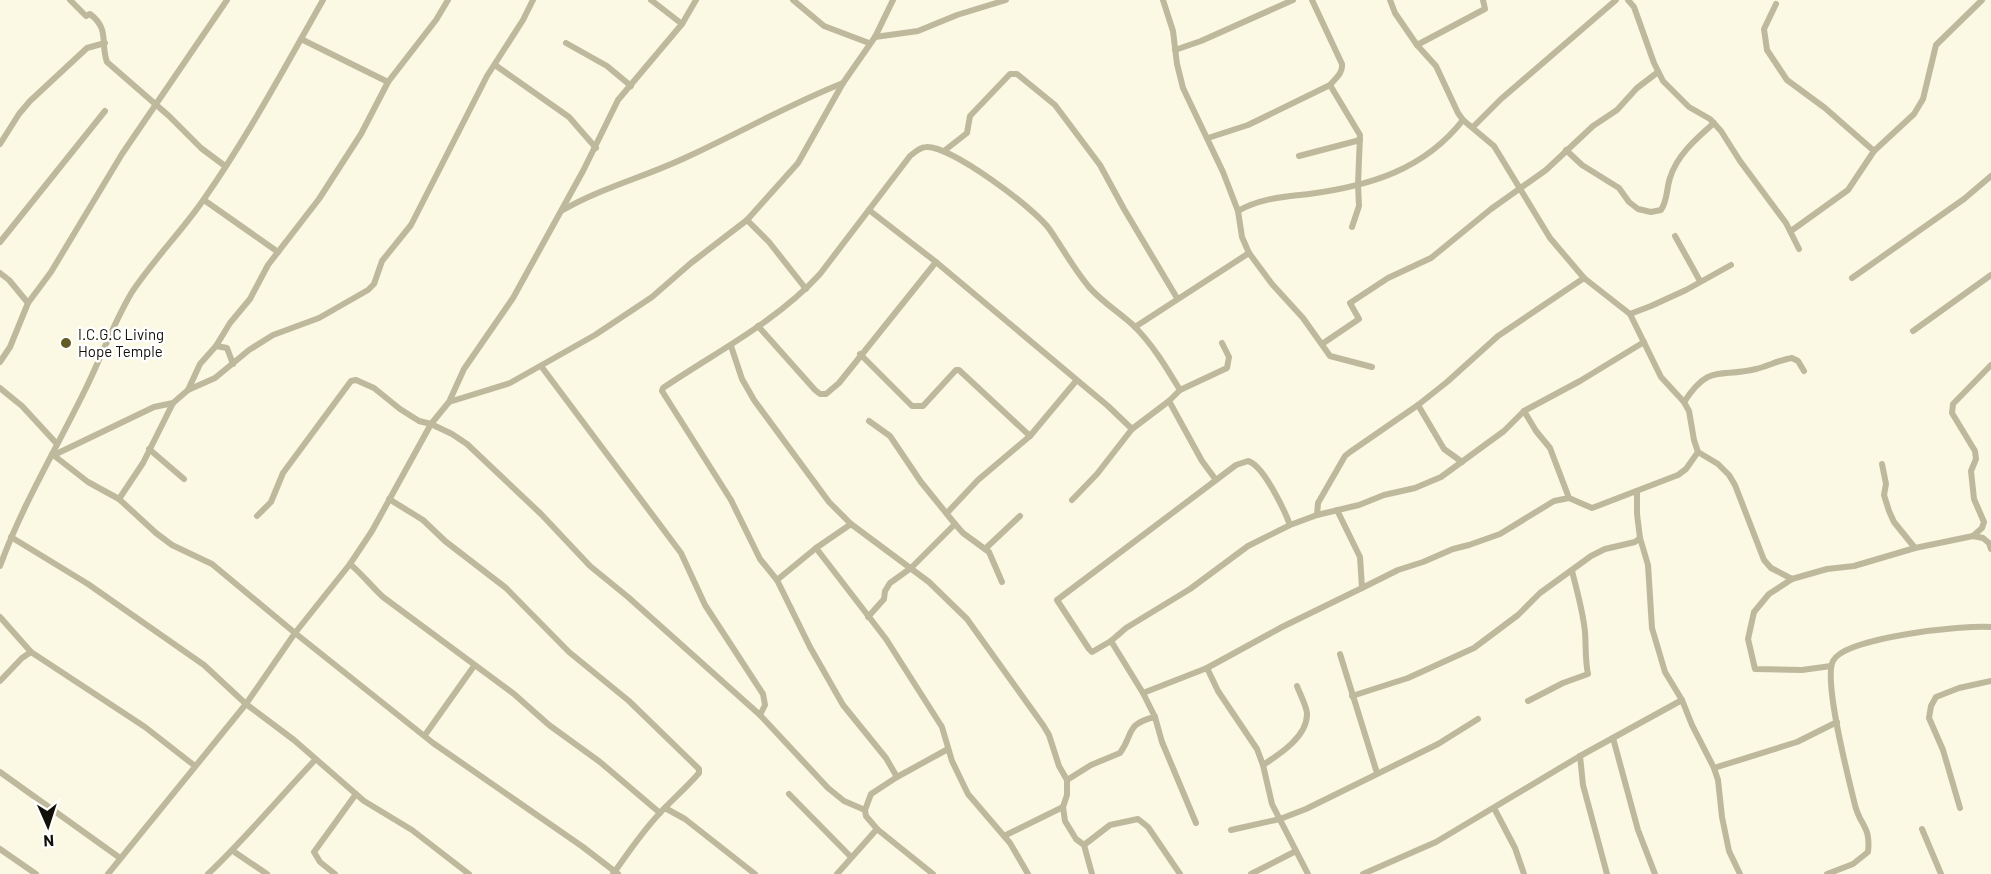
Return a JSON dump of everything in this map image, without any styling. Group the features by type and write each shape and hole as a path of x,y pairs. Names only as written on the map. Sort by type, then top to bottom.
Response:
{"street":[{"path":"70,0 86,16 90,14 95,17 104,29 103,51 107,62 201,148 225,166"},
{"path":"0,362 10,347 28,303 51,272 122,154 227,0"},
{"path":"0,566 11,537 87,386 112,328 131,294 152,263 204,200 323,0"},
{"path":"188,390 200,364 250,299 268,265 319,199 360,134 388,82 436,20 448,0"},
{"path":"119,499 143,463 173,403 188,390 215,378 249,350 273,335 319,318 368,290 374,284 382,261 411,225 487,76 523,21 532,0"},
{"path":"651,0 682,24"},
{"path":"108,874 246,704 295,633 350,564 372,531 431,424 449,402 464,369 513,298 596,148 618,100 682,24 696,0"},
{"path":"793,0 824,26 869,43"},
{"path":"449,402 510,383 595,335 652,297 691,263 747,220 798,163 843,83 875,37 893,0"},
{"path":"875,37 918,31 957,15 1006,0"},
{"path":"1163,0 1173,30 1177,64 1183,88 1208,138 1238,211 1242,237 1249,253 1272,284 1303,318 1330,356 1372,367"},
{"path":"1175,50 1201,41 1293,0"},
{"path":"1208,138 1248,124 1330,85 1339,75 1342,64 1312,0"},
{"path":"1390,0 1395,13 1417,45 1436,66 1463,120 1494,146 1550,238 1584,278 1630,314 1661,377 1684,402 1692,421 1698,452 1718,464 1736,485 1764,560 1771,568 1792,579"},
{"path":"1417,45 1485,9 1483,0"},
{"path":"1473,127 1501,99 1617,0"},
{"path":"1628,0 1634,7 1663,81 1689,106 1714,123 1721,131 1791,231 1799,249"},
{"path":"1791,231 1848,190 1874,151 1914,114 1923,99 1936,45 1982,0"},
{"path":"1776,4 1764,29 1767,50 1787,80 1825,108 1874,151"},
{"path":"301,39 388,82"},
{"path":"0,144 30,101 87,48 105,43"},
{"path":"566,43 607,66 631,86"},
{"path":"495,65 569,117 596,148"},
{"path":"1322,344 1359,319 1350,303 1388,278 1431,258 1519,188 1546,170 1593,126 1617,110 1637,88 1658,72"},
{"path":"944,151 967,133 970,116 1002,82 1010,74 1017,74 1055,105 1100,165 1177,298"},
{"path":"562,211 585,198 687,157 802,99 843,83"},
{"path":"1330,85 1359,130 1359,206 1352,227"},
{"path":"0,242 105,111"},
{"path":"1238,211 1248,205 1272,198 1312,193 1383,179 1412,165 1447,138 1463,120"},
{"path":"1566,150 1582,165 1620,188 1629,202 1638,209 1651,212 1661,210 1667,201 1669,180 1677,162 1694,140 1714,123"},
{"path":"1299,156 1360,140"},
{"path":"897,777 886,758 843,705 810,647 777,580 760,559 731,500 662,392 663,388 730,346 806,289 910,156 920,148 927,146 944,151 1001,186 1033,212 1050,229 1090,289 1135,327 1157,352 1180,390"},
{"path":"1852,278 1964,199 1991,177"},
{"path":"204,200 279,252"},
{"path":"869,210 936,262 1132,429"},
{"path":"747,220 769,242 806,289"},
{"path":"1675,236 1700,281"},
{"path":"1135,327 1249,253"},
{"path":"758,326 820,394 826,394 839,383 936,262"},
{"path":"1630,314 1660,302 1731,265"},
{"path":"0,273 9,280 28,303"},
{"path":"1913,332 1991,275"},
{"path":"1317,515 1318,503 1345,456 1448,382 1498,336 1584,278"},
{"path":"1290,525 1285,511 1257,465 1248,461 1236,465 1058,598 1058,603 1092,652 1190,588 1248,546 1290,525 1317,515 1415,488 1441,477 1504,431 1524,411 1580,381 1606,363 1644,342"},
{"path":"1072,500 1097,474 1132,429 1180,390 1227,368 1229,357 1222,343"},
{"path":"216,346 227,348 233,364"},
{"path":"730,346 742,379 754,400 829,502 851,524 942,594 967,619 1043,725 1067,780 1067,795 1063,807 1065,821 1076,839 1084,845 1092,874"},
{"path":"860,354 912,406 918,407 923,406 959,369 1030,436"},
{"path":"1684,402 1692,390 1704,379 1714,374 1755,369 1792,358 1798,361 1804,371"},
{"path":"1973,536 1982,528 1984,522 1974,499 1971,471 1976,459 1975,452 1952,414 1952,408 1953,404 1991,365"},
{"path":"541,366 681,553 705,605 763,694 765,705 760,715"},
{"path":"256,516 271,502 283,473 351,381 356,380 374,388 400,410 467,444 590,566 760,715 828,788 844,801 865,810"},
{"path":"947,513 978,480 1030,436 1076,381"},
{"path":"0,388 28,412 57,444"},
{"path":"1169,401 1202,461 1216,480"},
{"path":"53,455 154,407 173,403"},
{"path":"1418,405 1444,448 1462,462"},
{"path":"1524,411 1550,448 1569,498"},
{"path":"869,421 890,436 921,482 963,533 985,549 994,562 1002,582"},
{"path":"149,449 184,479"},
{"path":"1143,693 1207,668 1282,627 1398,570 1500,534 1554,501 1569,498 1592,508 1678,475 1686,469 1698,452"},
{"path":"53,455 88,482 119,499 172,545 212,564 448,755 583,847 615,873 636,841 699,773 699,769 629,700 569,651 506,588 423,520 389,499"},
{"path":"1882,464 1886,484 1884,495 1889,511 1894,522 1915,548"},
{"path":"1636,491 1640,538 1648,565 1652,628 1665,672 1682,700 1714,768 1718,780 1729,851 1740,874"},
{"path":"1337,510 1360,557 1362,588"},
{"path":"985,549 1020,516"},
{"path":"777,580 816,548 851,524"},
{"path":"868,617 884,599 890,582 911,568 955,524"},
{"path":"1831,666 1802,670 1755,669 1748,639 1754,612 1769,594 1792,579 1827,569 1854,566 1915,548 1973,536 1983,538 1989,543 1991,549"},
{"path":"11,537 88,584 204,665 246,704 294,740 356,794 412,830 469,874"},
{"path":"1352,696 1408,678 1474,648 1518,615 1540,593 1592,556 1605,549 1635,542 1640,538"},
{"path":"816,548 886,639 942,727 952,761 968,794 1004,836 1028,874"},
{"path":"350,564 383,597 514,694 565,737 662,811 685,819 754,874"},
{"path":"1528,701 1563,682 1588,674 1585,657 1585,631 1572,571"},
{"path":"0,617 31,652 145,728 195,766"},
{"path":"1827,874 1853,864 1868,852 1870,838 1855,808 1837,722 1831,683 1831,666 1834,659 1840,652 1862,643 1930,631 1978,626 1991,627"},
{"path":"1111,641 1155,717 1162,742 1196,823"},
{"path":"0,681 31,652"},
{"path":"1340,654 1377,773"},
{"path":"425,735 474,666"},
{"path":"1207,668 1218,691 1257,749 1272,804 1308,874"},
{"path":"1960,808 1943,750 1929,718 1931,706 1936,697 1959,688 1991,681"},
{"path":"1263,765 1296,739 1304,726 1307,713 1297,686"},
{"path":"1366,874 1436,842 1580,756 1682,700"},
{"path":"1067,780 1091,765 1120,753 1130,730 1155,717"},
{"path":"1231,830 1280,819 1306,809 1438,744 1478,719"},
{"path":"1714,768 1797,742 1837,722"},
{"path":"1613,738 1638,830 1654,874"},
{"path":"933,874 877,829 866,816 865,810 871,794 948,749"},
{"path":"1580,756 1582,785 1607,874"},
{"path":"208,874 233,851 270,807 315,760"},
{"path":"0,772 120,858"},
{"path":"335,874 320,862 314,852 356,794"},
{"path":"789,794 851,856"},
{"path":"1004,836 1063,807"},
{"path":"1494,808 1515,848 1524,874"},
{"path":"1084,845 1110,825 1138,819 1148,827 1180,874"},
{"path":"837,874 877,829"},
{"path":"1922,829 1941,874"},
{"path":"0,849 36,874"},
{"path":"233,851 267,874"},
{"path":"1251,874 1296,851"},
{"path":"1853,864 1853,874"}],"place":[{"name":"I.C.G.C Living Hope Temple","path":"66,343"}]}
